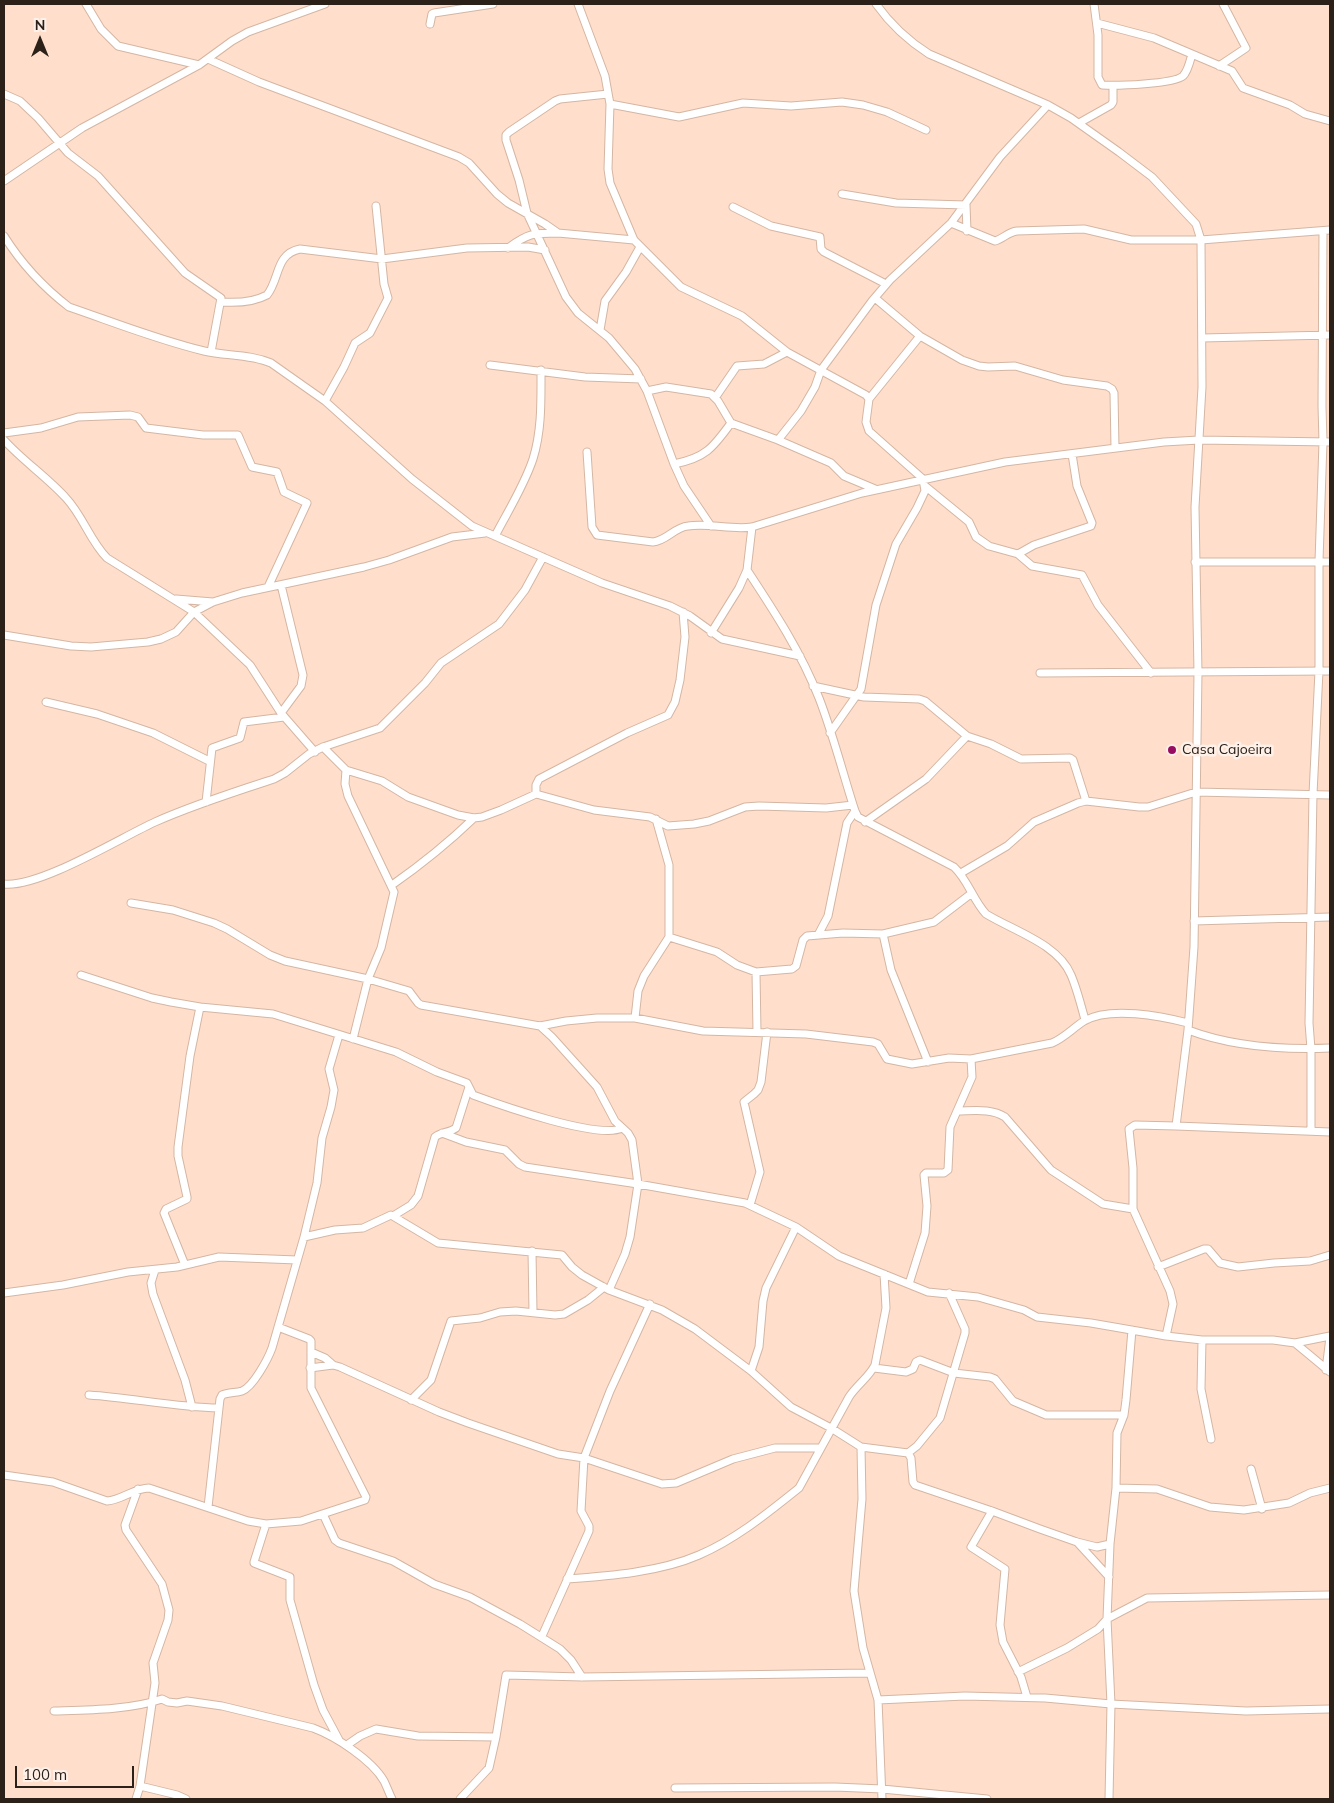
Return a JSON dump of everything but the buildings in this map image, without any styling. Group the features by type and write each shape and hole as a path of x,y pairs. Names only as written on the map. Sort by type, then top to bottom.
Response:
{"street":[{"path":"86,4 98,26 118,46 199,65"},
{"path":"4,182 82,128 208,60 232,41 248,32 325,4"},
{"path":"430,24 434,13 493,4"},
{"path":"578,4 601,61 610,104 608,169 610,183 634,240 681,287 742,316 787,352 866,395 869,399"},
{"path":"876,4 901,34 929,54 1048,105 1079,123 1152,177 1196,224 1201,240 1202,338 1195,507 1198,673 1194,946 1188,1027 1176,1126"},
{"path":"1094,4 1097,23 1098,77 1102,85 1113,86 1176,80 1185,73 1192,54"},
{"path":"1219,66 1246,48 1223,4"},
{"path":"1097,23 1154,38 1232,71 1243,88 1290,105 1306,114 1330,121"},
{"path":"208,60 259,82 459,157 475,169 497,194 508,203 558,233"},
{"path":"1079,123 1113,102 1113,86"},
{"path":"4,94 20,101 38,118 58,143 109,187 185,273 222,298 211,352"},
{"path":"608,94 560,99 506,135 506,140 527,213 572,306 600,330 630,360 647,391 674,464 688,494 711,526"},
{"path":"610,104 679,117 743,103 791,106 842,102 863,105 887,112 926,130"},
{"path":"778,440 801,411 815,387 821,370 886,284 951,224 1000,157 1048,105"},
{"path":"842,194 896,203 966,205"},
{"path":"966,205 968,231"},
{"path":"325,402 355,343 370,333 388,298 384,284 376,206"},
{"path":"733,208 771,226 820,237 821,249 824,252 886,284"},
{"path":"951,224 995,241 1017,231 1084,229 1131,240 1201,240 1327,230 1327,335 1322,406 1327,442 1319,561 1319,671 1313,794 1309,1023 1311,1049 1311,1130"},
{"path":"508,248 526,236 538,233 634,240"},
{"path":"4,236 20,260 69,307 150,335 211,352 267,361 325,402 412,479 472,526 602,583 683,612 722,639 800,656"},
{"path":"222,302 237,302 261,298 267,295 282,259 300,248 382,259 456,249 532,247 545,250"},
{"path":"600,330 605,301 626,272 640,248"},
{"path":"875,298 920,336 962,360 979,366 1015,366 1063,380 1107,386 1112,389 1114,393 1115,448"},
{"path":"1202,338 1327,335"},
{"path":"920,336 869,399 866,422 869,431 946,504 969,522 976,537 989,546 1018,554 1032,566 1082,575 1098,605 1151,673"},
{"path":"715,398 737,366 764,364 787,352"},
{"path":"490,365 585,377 641,379"},
{"path":"495,536 532,461 541,415 541,370"},
{"path":"647,391 666,387 706,393 715,398 731,423 778,440 831,463 844,476 876,490"},
{"path":"4,433 41,428 78,417 130,415 138,417 146,428 203,435 238,435 252,467 275,471 278,474 284,492 307,503 268,587"},
{"path":"674,464 696,459 708,452 731,423"},
{"path":"4,440 17,454 66,497 100,551 107,558 194,612 250,665 282,715 315,752"},
{"path":"587,452 592,527 597,536 659,542 685,527 752,527 789,514 876,490 924,482 1005,462 1164,442 1199,440 1327,442"},
{"path":"1018,554 1034,545 1091,526 1092,523 1077,486 1072,454"},
{"path":"830,733 858,695 862,684 872,620 896,544 925,491 924,482"},
{"path":"711,633 739,588 747,570 752,527"},
{"path":"4,635 71,646 91,647 148,642 161,639 176,632 194,612 213,602 268,587 389,560 452,537 486,532"},
{"path":"4,884 18,885 54,872 155,822 274,779 323,747 380,728 425,683 441,663 499,624 525,590 543,557"},
{"path":"1195,562 1330,562"},
{"path":"747,570 774,610 800,656 830,733 858,817 945,862 961,873 986,914 1049,948 1061,959 1071,974 1085,1020"},
{"path":"206,802 209,761 212,748 240,738 244,722 282,715 301,686 303,674 281,585"},
{"path":"173,599 213,602"},
{"path":"536,794 536,785 539,779 626,733 668,715 676,702 680,680 685,637 683,612"},
{"path":"1040,673 1330,671"},
{"path":"813,686 870,697 911,698 925,701 967,736 991,744 1021,759 1070,758 1073,760 1086,801"},
{"path":"46,702 97,714 153,733 209,761"},
{"path":"865,822 926,779 967,736"},
{"path":"323,747 346,770 382,781 408,797 458,815 474,818 495,812 536,794 600,811 656,818 668,826 694,824 745,807 854,808"},
{"path":"346,770 345,784 348,796 394,892 381,948 368,979 352,1039"},
{"path":"961,873 1007,846 1034,822 1086,801 1148,807 1196,792 1330,795"},
{"path":"818,935 828,916 847,823 854,808"},
{"path":"392,885 427,861 474,818"},
{"path":"636,1018 638,991 644,976 669,937 669,865 656,818"},
{"path":"669,937 717,952 737,965 756,972 794,968 805,937 850,933 883,934 934,922 972,893"},
{"path":"131,903 173,910 214,923 228,929 270,955 285,961 368,979 409,991 418,1004 421,1005 540,1026 597,1018 636,1018 702,1031 806,1034 873,1042 878,1044 887,1058 912,1064 949,1058 971,1059 1052,1043 1085,1020 1109,1014 1136,1014 1156,1016 1188,1027 1208,1038 1241,1045 1311,1049 1330,1048"},
{"path":"1194,921 1330,917"},
{"path":"883,934 891,970 928,1062"},
{"path":"756,972 757,1032"},
{"path":"81,975 123,987 152,998 200,1007 273,1014 396,1052 467,1084 470,1086 473,1095 532,1116 592,1129 612,1131 622,1128"},
{"path":"185,1265 164,1213 166,1209 188,1197 178,1156 178,1147 190,1056 200,1007"},
{"path":"552,1024 552,1036"},
{"path":"411,1400 431,1380 451,1321 480,1318 500,1312 564,1314 606,1289 625,1254 630,1237 638,1184 632,1140 628,1133 615,1121 597,1087 552,1036 540,1026"},
{"path":"750,1205 760,1172 744,1102 758,1090 761,1082 766,1032"},
{"path":"208,1507 222,1395 242,1391 256,1377 268,1358 304,1237 317,1183 323,1131 331,1107 334,1090 329,1069 339,1034"},
{"path":"909,1284 925,1233 927,1206 924,1175 926,1173 944,1173 948,1170 950,1127 972,1077 971,1059"},
{"path":"304,1237 335,1230 363,1228 388,1216 393,1216 414,1202 435,1137 442,1132 450,1132 456,1128 470,1086"},
{"path":"957,1111 1000,1113 1005,1116 1051,1170 1103,1204 1133,1209"},
{"path":"1166,1336 1173,1304 1170,1291 1133,1209 1133,1168 1129,1129 1135,1125 1330,1132"},
{"path":"442,1132 466,1142 505,1150 519,1164 525,1167 638,1184 750,1205 796,1227 840,1256 928,1292 978,1297 1024,1310 1038,1317 1166,1336 1202,1340 1273,1340 1295,1343 1330,1337 1328,1371"},
{"path":"393,1216 438,1243 562,1255 582,1275 606,1289 650,1304 695,1329 751,1370 791,1407 831,1428 861,1447 908,1452 917,1446 940,1418 965,1329 949,1293"},
{"path":"751,1370 759,1348 766,1288 796,1227"},
{"path":"1158,1267 1204,1249 1208,1249 1220,1263 1238,1267 1310,1261 1330,1255"},
{"path":"532,1251 533,1312"},
{"path":"4,1293 63,1285 128,1272 185,1265 207,1259 229,1257 297,1260"},
{"path":"155,1270 151,1283 153,1294 185,1380 192,1407"},
{"path":"567,1579 605,1576 665,1566 699,1555 732,1538 762,1518 799,1488 855,1388 874,1368 886,1308 884,1274"},
{"path":"542,1636 589,1531 589,1526 581,1511 584,1458 610,1391 650,1304"},
{"path":"4,1475 53,1482 108,1501 138,1489 149,1488 248,1521 266,1524 301,1521 366,1499 345,1453 311,1388 312,1341 309,1338 278,1327"},
{"path":"1109,1799 1111,1704 1107,1619 1108,1577 1116,1488 1117,1433 1124,1415 1129,1379 1132,1330"},
{"path":"1202,1340 1201,1389 1211,1439"},
{"path":"1295,1343 1328,1371"},
{"path":"311,1352 325,1358 333,1365 461,1421 558,1454 584,1458 662,1484 669,1484 733,1459 775,1448 820,1448"},
{"path":"874,1368 910,1372 916,1362 920,1360 954,1373 995,1379 1013,1401 1046,1415 1124,1415"},
{"path":"310,1368 333,1365"},
{"path":"89,1395 192,1407 219,1408"},
{"path":"861,1447 862,1499 854,1591 857,1616 869,1673 878,1700 882,1799"},
{"path":"908,1452 911,1458 912,1482 915,1485 992,1510 1077,1542 1097,1547 1110,1544"},
{"path":"1251,1469 1262,1509"},
{"path":"1116,1488 1156,1489 1222,1509 1244,1510 1289,1504 1310,1493 1330,1488"},
{"path":"138,1489 125,1525 126,1530 162,1584 169,1610 168,1620 153,1663 156,1693 168,1702 187,1701 222,1706 313,1728 347,1745 384,1780 392,1799"},
{"path":"992,1510 971,1547 1005,1569 1000,1625 1001,1634 1003,1642 1025,1686 1027,1697"},
{"path":"323,1514 335,1540 339,1544 393,1561 434,1584 470,1597 542,1636 571,1660 582,1677"},
{"path":"266,1524 254,1562 290,1578 290,1600 314,1685 323,1710 339,1740"},
{"path":"1077,1542 1108,1577"},
{"path":"1018,1672 1082,1639 1098,1629 1107,1619 1147,1598 1330,1595"},
{"path":"460,1799 489,1768 506,1675 582,1677 869,1673"},
{"path":"136,1799 140,1786 155,1683"},
{"path":"878,1700 965,1696 1027,1697 1111,1704 1246,1711 1330,1709"},
{"path":"54,1711 94,1710 162,1699"},
{"path":"347,1745 360,1736 376,1729 418,1736 496,1737"},
{"path":"140,1786 178,1795 186,1799"},
{"path":"675,1788 835,1787 882,1789 987,1799"}],"place":[{"name":"Casa Cajoeira","path":"1172,750"}]}
